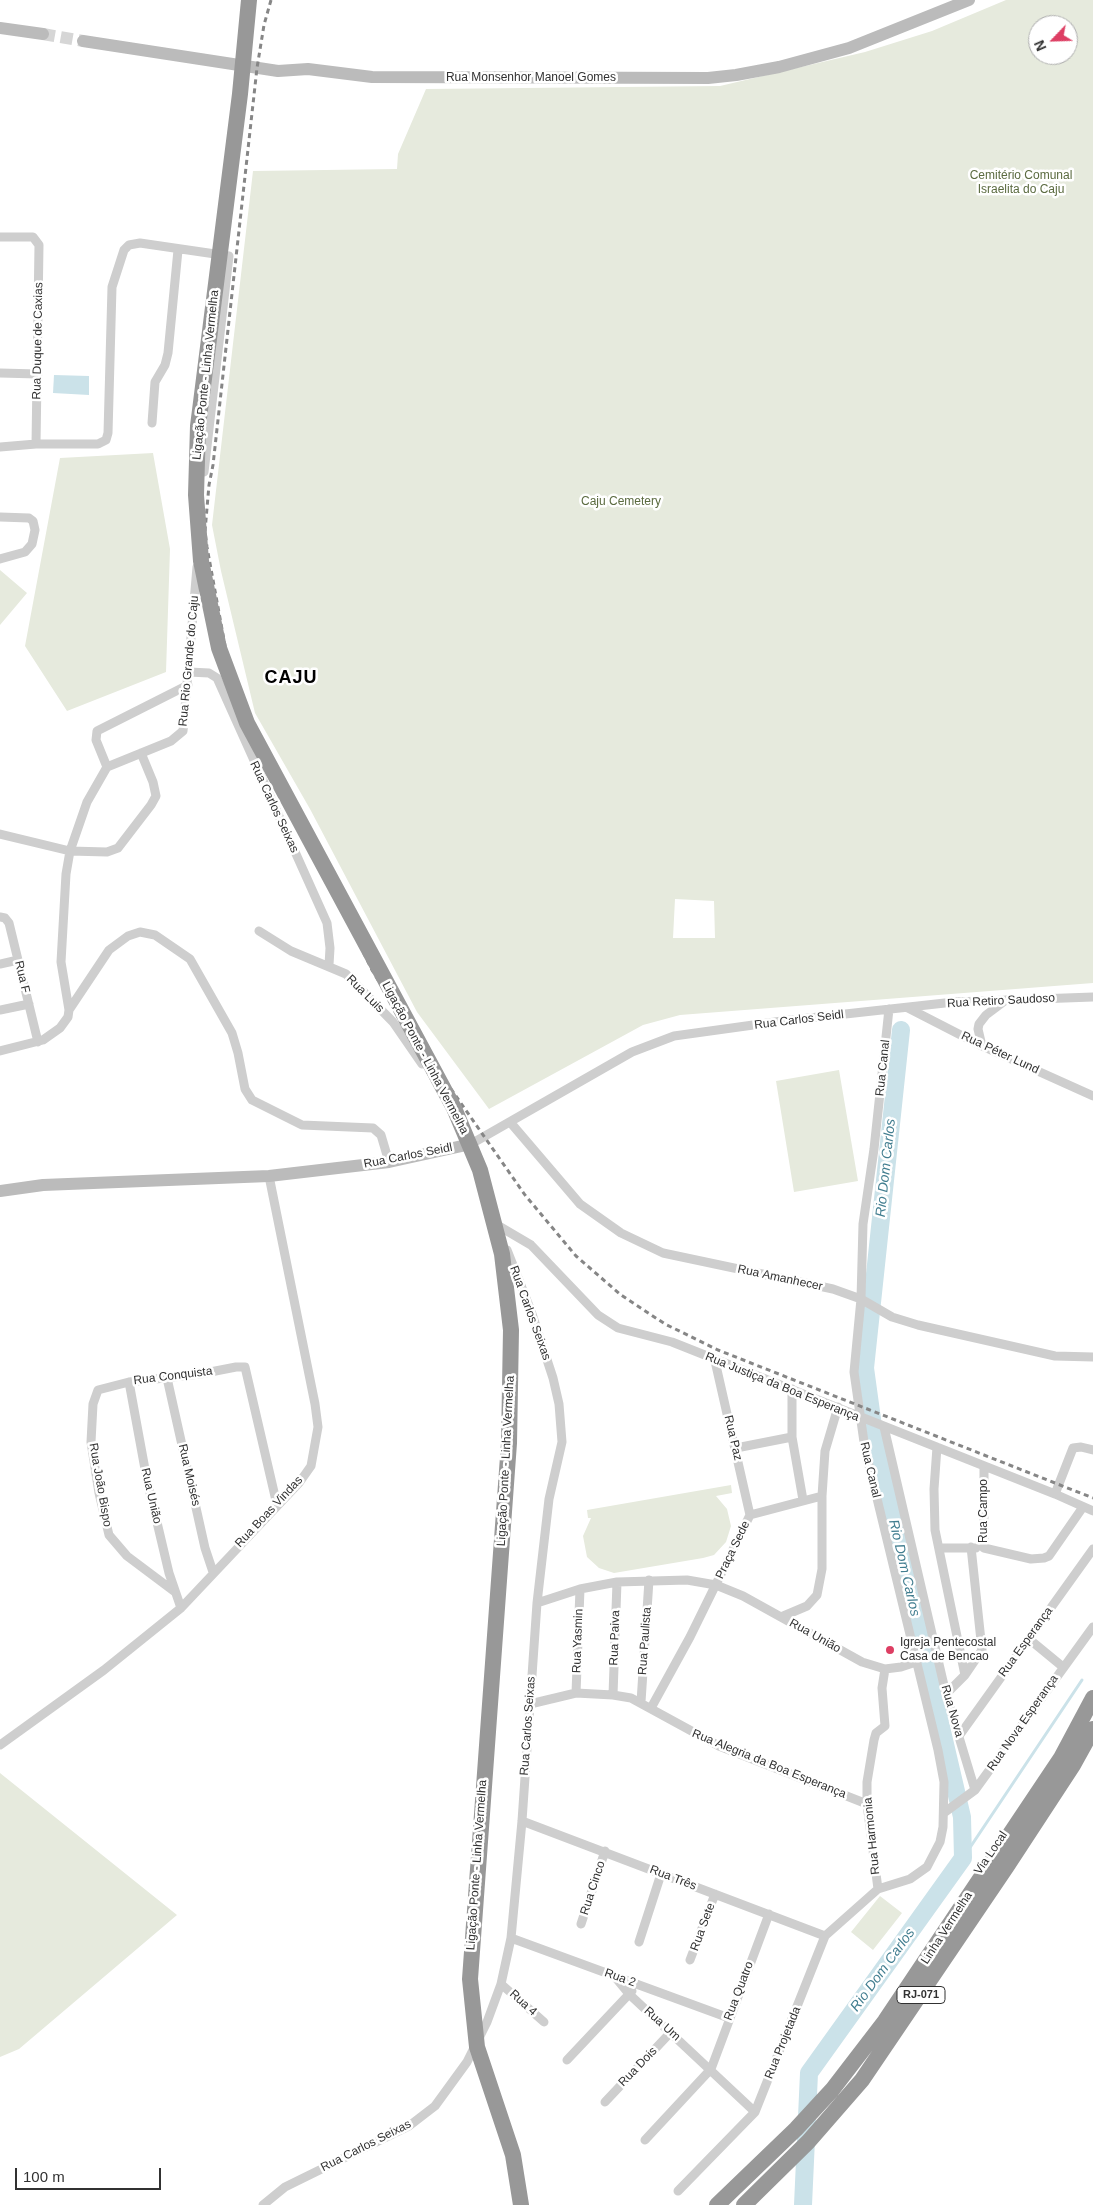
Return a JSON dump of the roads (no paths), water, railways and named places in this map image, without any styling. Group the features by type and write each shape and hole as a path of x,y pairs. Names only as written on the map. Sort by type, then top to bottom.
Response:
{"highway":[{"name":"Ligação Ponte - Linha Vermelha","path":"248,0 239,104 198,426 196,494 200,551 217,638 245,719 255,742 454,1108 480,1170 502,1254 511,1340 509,1443 470,1979 477,2047 512,2155 521,2205"},
{"name":"Linha Vermelha","path":"718,2204 790,2135 826,2096 885,2021 1061,1758 1093,1698"},
{"name":"Linha Vermelha","path":"744,2205 808,2142 867,2073 1073,1766 1093,1729"}],"street":[{"name":"Rua Monsenhor Manoel Gomes","path":"83,41 278,71 308,70 372,78 708,78 770,69 849,48 969,0"},
{"path":"0,28 43,34"},
{"name":"Rua Duque de Caxias","path":"0,237 37,239 39,245 36,444"},
{"path":"0,447 36,444 98,444 106,440 108,433 110,300 124,250 135,243 229,256 204,482"},
{"path":"152,423 155,382 165,365 168,353 178,250"},
{"path":"0,373 38,374"},
{"path":"0,517 29,518 33,521 35,530 32,544 25,552 0,559"},
{"name":"Rua Rio Grande do Caju","path":"108,766 171,741 183,731 198,554"},
{"name":"Rua Carlos Seixas","path":"189,672 209,673 217,678 327,923 330,942 329,965"},
{"path":"0,1051 38,1042 60,1028 68,1017 69,1010 61,962 66,874 70,851 87,802 108,766 96,740 97,731 188,686"},
{"path":"0,834 70,851 107,852 118,848 156,796 141,752"},
{"name":"Rua F","path":"0,917 5,918 9,923 38,1042"},
{"name":"Rua Luis","path":"259,931 291,951 329,965 346,974 359,985 393,1022 430,1076 471,1144"},
{"path":"69,1010 103,957 116,943 140,932 155,934 190,959 232,1033 245,1089 252,1100 302,1125 373,1128 381,1135 389,1162"},
{"path":"0,964 18,960"},
{"name":"Rua Retiro Saudoso","path":"908,1008 954,1002 1093,997"},
{"path":"982,1046 978,1029 979,1024 986,1015 1006,1000"},
{"path":"0,1010 29,1004"},
{"name":"Rua Carlos Seidl","path":"0,1191 43,1186 270,1176 389,1162 471,1144 632,1052 674,1036 908,1008"},
{"name":"Rua Péter Lund","path":"908,1008 982,1046 1093,1096"},
{"name":"Rua Canal","path":"878,1889 910,1879 927,1867 940,1842 948,1810 938,1750 916,1662 862,1419 854,1372 864,1301 864,1224 889,1009"},
{"name":"Rua Amanhecer","path":"510,1122 580,1204 621,1233 663,1253 833,1289 864,1301 892,1317 906,1322 1055,1356 1093,1357"},
{"name":"Rua Carlos Seixas","path":"262,2205 285,2187 409,2126 435,2106 467,2062 487,2022 501,1984 510,1938 522,1821 537,1603 549,1499 562,1442 562,1426 553,1378 531,1311 485,1197 471,1144"},
{"name":"Rua Boas Vindas","path":"0,1745 104,1670 181,1608 212,1572 299,1483 310,1466 318,1427 308,1364 270,1176"},
{"name":"Rua Justiça da Boa Esperança","path":"497,1225 531,1245 598,1315 609,1324 630,1332 672,1342 715,1361 792,1389 838,1407 862,1419 1055,1494 1093,1512"},
{"name":"Rua Paz","path":"715,1361 750,1515"},
{"name":"Rua Conquista","path":"109,1385 200,1374 243,1366 246,1369 277,1505"},
{"name":"Rua Moisés","path":"167,1378 212,1572"},
{"name":"Rua União","path":"129,1382 146,1480 174,1592 181,1608"},
{"name":"Rua João Bispo","path":"109,1385 100,1388 95,1394 92,1426 94,1465 104,1521 109,1535 117,1547 174,1592"},
{"path":"792,1389 792,1437 803,1500"},
{"path":"781,1617 811,1603 817,1595 822,1559 822,1496 825,1451 838,1407"},
{"name":"Rua Nova","path":"881,1426 946,1694 959,1736 971,1793"},
{"path":"736,1448 792,1437"},
{"path":"937,1447 934,1510 957,1644 965,1675"},
{"path":"1055,1494 1073,1448 1081,1447 1093,1450"},
{"name":"Rua Campo","path":"984,1467 984,1548 1038,1560 1048,1556 1083,1506"},
{"path":"750,1515 822,1496"},
{"name":"Praça Sede","path":"716,1585 750,1515"},
{"path":"946,1694 965,1675 982,1650 971,1547"},
{"path":"940,1548 984,1548"},
{"name":"Rua Esperança","path":"959,1736 1093,1549"},
{"name":"Rua Paulista","path":"641,1702 649,1580"},
{"name":"Rua União","path":"537,1603 580,1589 617,1582 687,1580 716,1585 781,1617 862,1662 885,1669 901,1667 916,1662"},
{"name":"Rua Paiva","path":"613,1695 617,1582"},
{"path":"651,1708 716,1585"},
{"name":"Rua Yasmin","path":"576,1693 580,1589"},
{"name":"Rua Nova Esperança","path":"948,1810 971,1793 1093,1627"},
{"path":"1029,1639 1063,1667"},
{"name":"Rua Harmonia","path":"878,1889 867,1804 869,1767 874,1740 876,1733 885,1726 882,1688 885,1669"},
{"name":"Via Local","path":"826,2085 905,1980 1043,1775 1075,1724 1093,1687"},
{"name":"Rua Alegria da Boa Esperança","path":"530,1704 576,1693 613,1695 641,1702 719,1746 867,1804"},
{"name":"Rua Três","path":"522,1821 825,1936"},
{"name":"Rua Cinco","path":"581,1924 604,1851"},
{"path":"639,1942 661,1874"},
{"name":"Rua Projetada","path":"678,2191 755,2112 825,1936 878,1889"},
{"name":"Rua Sete","path":"690,1960 715,1894"},
{"name":"Rua Quatro","path":"711,2069 769,1914"},
{"name":"Rua 2","path":"510,1938 729,2018"},
{"name":"Rua Um","path":"614,1976 629,1994 755,2112"},
{"name":"Rua 4","path":"501,1984 544,2022"},
{"path":"567,2060 638,1984"},
{"name":"Rua Dois","path":"605,2102 671,2032"},
{"path":"645,2140 711,2069"}],"water":[{"path":"54,375 89,376 89,395 53,393"}],"waterway":[{"name":"Rio Dom Carlos","path":"803,2205 809,2073 963,1858 962,1817 876,1448 865,1368 901,1030"},
{"path":"963,1858 1082,1680"}],"tunnel":[{"path":"43,34 83,41"}],"railway":[{"path":"271,0 264,25 257,68 205,531 226,651 226,662 236,692 269,765 278,778 299,819 372,970 398,1013 525,1195 576,1256 621,1295 665,1324 718,1350 1093,1498"}],"place":[{"name":"Igreja Pentecostal Casa de Bencao","path":"890,1650"}],"district":[{"name":"CAJU","path":"291,678"}],"park label":[{"name":"Cemitério Comunal Israelita do Caju","path":"1021,183"},
{"name":"Caju Cemetery","path":"621,502"}]}
